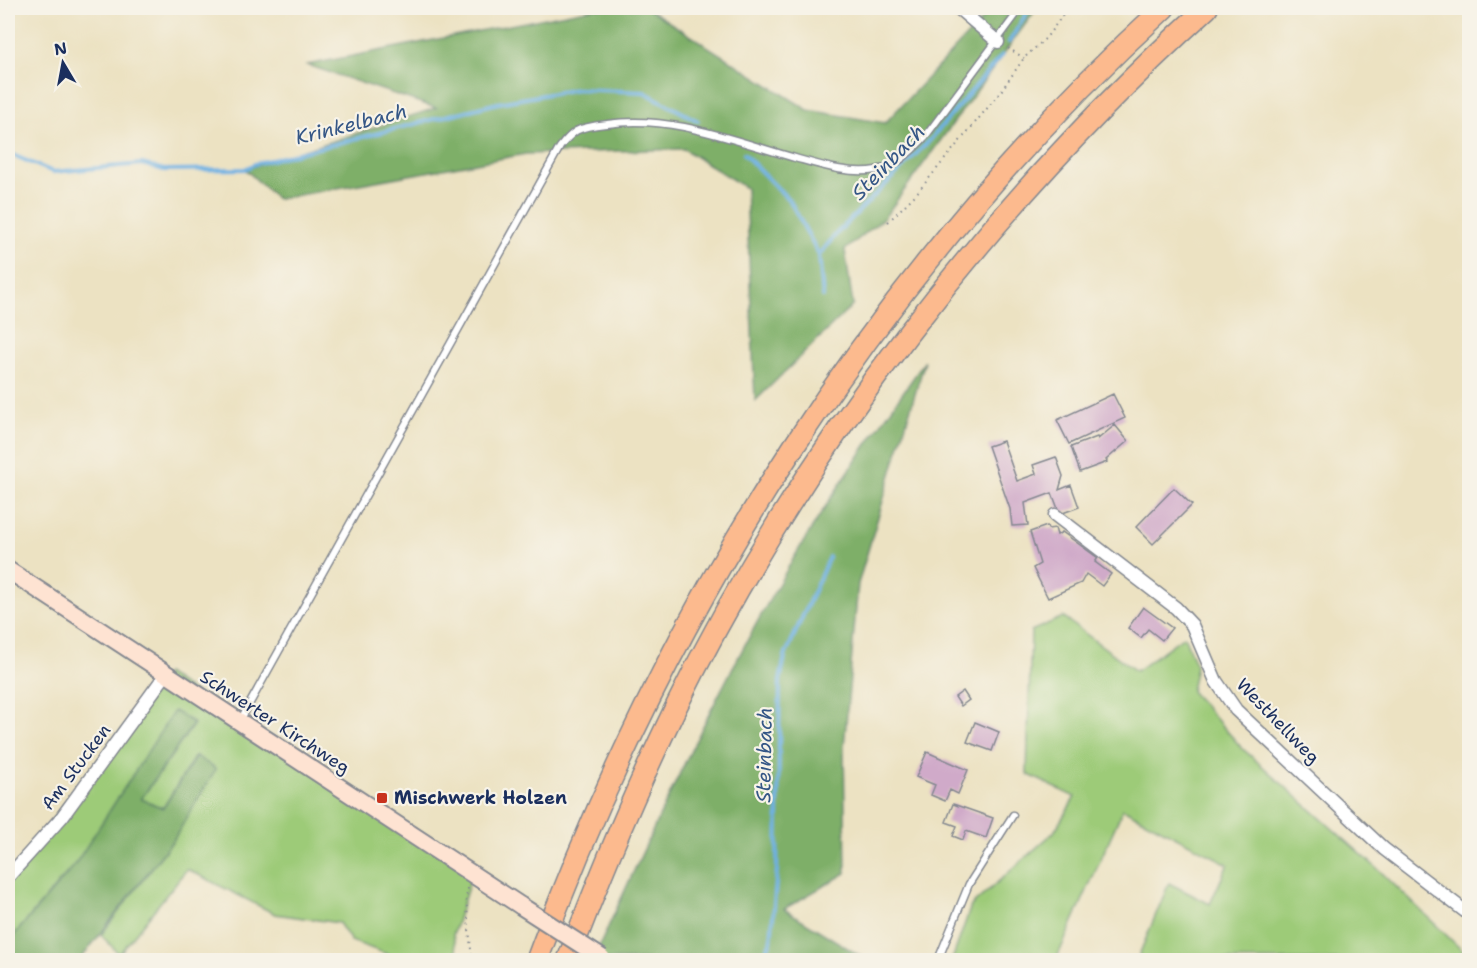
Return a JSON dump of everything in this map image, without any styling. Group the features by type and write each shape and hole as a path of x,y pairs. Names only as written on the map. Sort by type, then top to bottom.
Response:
{"highway":[{"path":"537,960 562,892 650,696 698,603 780,467 835,386 905,291 984,194 1072,98 1164,8"},
{"path":"568,960 632,800 676,706 745,579 805,482 881,370 1006,213 1093,118 1208,8"}],"main road":[{"name":"Schwerter Kirchweg","path":"8,570 604,959"}],"street":[{"path":"958,8 998,42"},
{"name":"Westhellweg","path":"1055,515 1176,608 1192,626 1216,681 1236,710 1384,849 1470,915"},
{"name":"Am Stucken","path":"8,877 62,817 166,674"}],"lane":[{"path":"239,722 560,147 574,132 590,126 626,121 665,123 700,130 821,166 861,171 877,170 892,165 908,155 925,137 998,42 1021,8"},
{"path":"938,960 969,884 1013,815"}],"path":[{"path":"888,222 916,194 999,94 1024,58 1046,38 1068,8"},
{"path":"998,42 1024,58"},
{"path":"472,874 466,898 472,960"}],"green space":[{"path":"596,8 647,8 808,110 885,123 993,8 1037,8 884,218 845,250 853,305 755,401 746,188 684,149 526,154 277,199 245,169 436,108 307,65"},
{"path":"925,361 858,584 844,747 846,873 784,909 867,960 593,960 683,767 756,624 798,550 833,495"},
{"path":"1063,617 1136,671 1184,636 1196,666 1191,691 1243,749 1379,870 1469,957 1469,960 1137,960 1169,883 1210,904 1228,864 1123,809 1056,960 952,960 971,906 1054,832 1075,797 1027,774 1031,631"},
{"path":"166,674 472,874 453,935 458,960 403,960 351,941 339,923 275,914 187,869 119,954 101,935 174,839 195,756 163,808 141,799 194,724 8,942 8,877"},
{"path":"174,711 194,723 141,799 163,808 196,756 216,769 174,839 80,960 8,960 8,942 74,866"}],"building":[{"path":"1113,394 1125,418 1069,444 1057,420"},
{"path":"1115,425 1128,441 1106,460 1107,462 1080,472 1071,447 1097,437 1098,439"},
{"path":"1003,441 1017,481 1036,474 1033,465 1056,457 1063,476 1059,490 1071,485 1079,507 1060,514 1052,493 1025,503 1028,525 1012,526 1010,509 988,446"},
{"path":"1174,488 1192,505 1153,544 1136,527"},
{"path":"1047,526 1048,529 1055,528 1057,535 1062,532 1098,558 1095,562 1111,574 1102,586 1086,574 1081,583 1048,598 1033,568 1040,564 1030,532"},
{"path":"1143,607 1172,628 1162,640 1148,629 1141,638 1128,628"},
{"path":"963,691 969,700 961,706 955,697"},
{"path":"975,722 999,732 992,751 967,742"},
{"path":"927,752 968,770 958,794 950,790 945,801 931,795 935,785 916,777"},
{"path":"953,804 993,818 986,838 966,831 963,840 953,836 957,826 946,822"}],"waterway":[{"name":"Steinbach","path":"1009,42 1030,8"},
{"name":"Steinbach","path":"823,297 819,255 837,233 931,139 1002,55"},
{"name":"Krinkelbach","path":"8,153 53,172 142,164 164,170 245,169 255,164 498,103 577,89 644,92 698,121"},
{"name":"Krinkelbach","path":"744,154 790,201 819,255"},
{"name":"Steinbach","path":"761,960 771,941 777,869 780,681 785,656 829,557"}],"place":[{"name":"Mischwerk Holzen","path":"382,798"}]}
